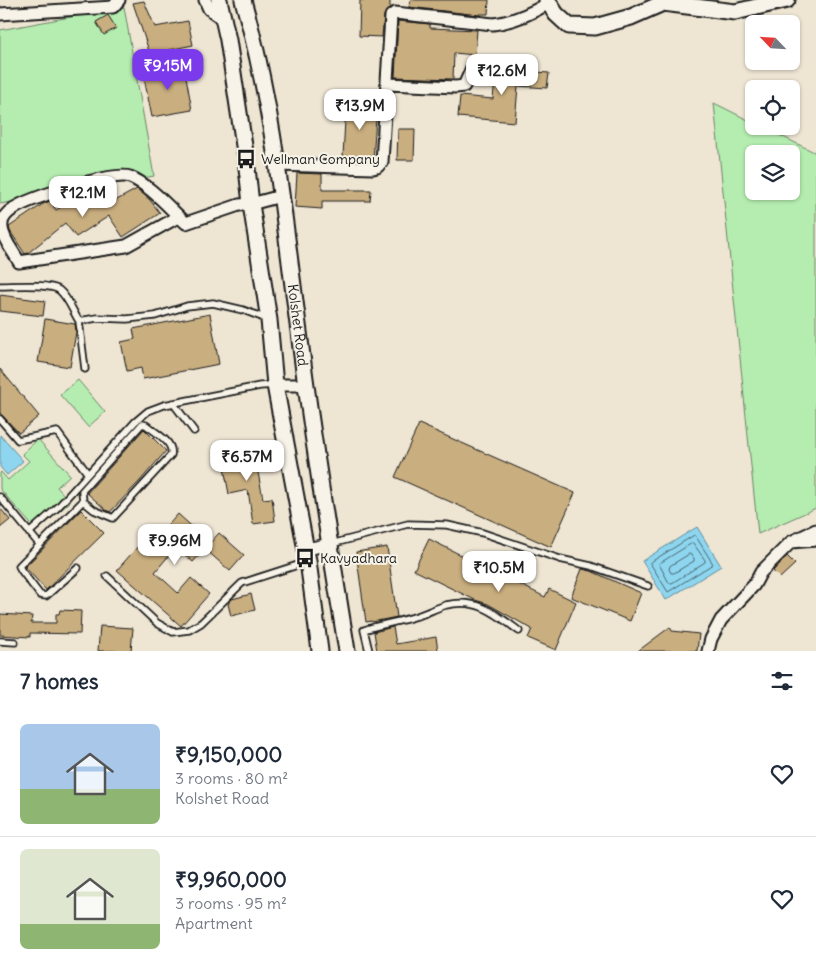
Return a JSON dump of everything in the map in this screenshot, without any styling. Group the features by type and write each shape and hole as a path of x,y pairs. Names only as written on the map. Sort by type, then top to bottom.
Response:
{"street":[{"path":"0,14 113,7 118,0"},
{"path":"205,0 209,8 223,19"},
{"name":"Kolshet Road","path":"219,0 246,159 250,204 269,320 275,385 307,555 320,651"},
{"name":"Kolshet Road","path":"243,0 256,44 277,165 305,385 347,651"},
{"path":"277,165 378,167 382,162 391,16 395,13 493,24 522,16 548,2 556,14 569,26 595,28 631,17 663,3 735,12 787,0"},
{"path":"387,84 464,86 472,68"},
{"path":"178,217 126,246 19,262 4,234 1,223 6,214 14,208 52,192 114,176 128,176 142,183 186,224 239,205 281,196"},
{"path":"275,385 305,385"},
{"path":"708,651 711,638 721,620 754,585 761,572 791,542 816,530"},
{"path":"791,542 816,540"},
{"path":"307,555 331,544"}],"lane":[{"path":"0,286 58,289 64,295 79,321 85,368"},
{"path":"79,321 96,318 155,316 187,306 213,303 262,316 269,320"},
{"path":"29,533 58,507 135,422 148,411 173,403 260,386 275,385"},
{"path":"173,403 194,431"},
{"path":"0,419 18,440 57,432 88,474"},
{"path":"142,424 146,425 170,444 172,449 171,455 113,518 94,510 83,501 82,491 142,424"},
{"path":"0,497 39,544"},
{"path":"78,568 46,596 40,596 20,570 20,566 39,544 83,501"},
{"path":"331,544 408,524 447,525 483,533 560,559 591,566 648,586"},
{"path":"107,576 157,622 173,632 189,630 201,623 242,583 307,555"},
{"path":"369,651 364,630 396,623 444,606 463,603 489,608 519,631"},
{"path":"0,641 15,642"}],"green space":[{"path":"124,7 154,176 0,204 0,30"},
{"path":"714,103 745,118 745,135 779,135 800,145 745,145 745,200 800,200 800,145 816,153 816,508 758,534"},
{"path":"78,380 105,412 88,427 60,395"},
{"path":"38,439 70,475 57,487 70,502 37,531 0,489 0,473 8,480 29,461 22,454"}],"water":[{"path":"0,435 23,461 7,475 0,467"},
{"path":"697,527 721,566 666,600 642,561"}],"building":[{"path":"360,0 390,0 390,8 384,15 382,37 359,36"},
{"path":"410,0 489,0 488,14 479,15 409,7"},
{"path":"144,1 155,27 188,21 193,45 150,54 133,3"},
{"path":"108,15 116,28 104,35 96,22"},
{"path":"398,21 430,24 430,28 477,30 475,55 454,53 453,79 395,77"},
{"path":"184,66 192,110 152,117 143,73"},
{"path":"496,69 549,73 547,88 518,86 515,122 458,117 460,96 493,99"},
{"path":"346,102 377,103 373,160 353,160 353,157 343,156"},
{"path":"398,129 415,129 414,160 397,160"},
{"path":"297,173 322,174 322,190 371,190 370,201 322,201 322,209 295,207"},
{"path":"137,189 150,200 160,213 123,237 109,216 76,237 65,223 25,254 10,231 9,227 50,201 56,210 89,190 102,208"},
{"path":"0,295 45,301 43,316 0,311"},
{"path":"210,314 219,364 143,379 141,368 127,371 121,342 135,339 133,329"},
{"path":"45,319 75,324 76,332 70,367 38,362"},
{"path":"0,369 39,416 19,433 0,413"},
{"path":"419,424 575,493 551,547 395,477"},
{"path":"144,429 166,451 110,512 87,493"},
{"path":"253,446 263,499 272,498 275,521 253,524 248,490 229,494 221,452"},
{"path":"0,508 10,520 0,528"},
{"path":"81,510 104,533 46,590 25,567"},
{"path":"178,514 210,543 219,533 244,555 230,571 205,549 193,562 176,547 155,572 178,593 191,578 209,594 181,626 117,570 156,526 162,532"},
{"path":"429,539 545,597 549,589 576,602 556,650 528,638 532,629 488,604 475,600 414,570"},
{"path":"387,547 397,617 366,622 356,552"},
{"path":"787,556 795,564 780,578 773,571"},
{"path":"582,569 591,571 641,593 630,621 571,597"},
{"path":"251,594 255,610 231,616 228,604 232,599"},
{"path":"60,610 81,611 80,634 30,633 30,637 0,635 0,614 32,616 31,623 56,623 56,614 59,614"},
{"path":"100,626 133,628 131,651 98,651"},
{"path":"393,627 396,644 436,637 438,651 377,651 374,632"},
{"path":"670,627 672,631 699,634 697,651 638,651"}],"place":[{"name":"Wellman Company","path":"246,159"},
{"name":"Kavyadhara","path":"305,558"}]}
